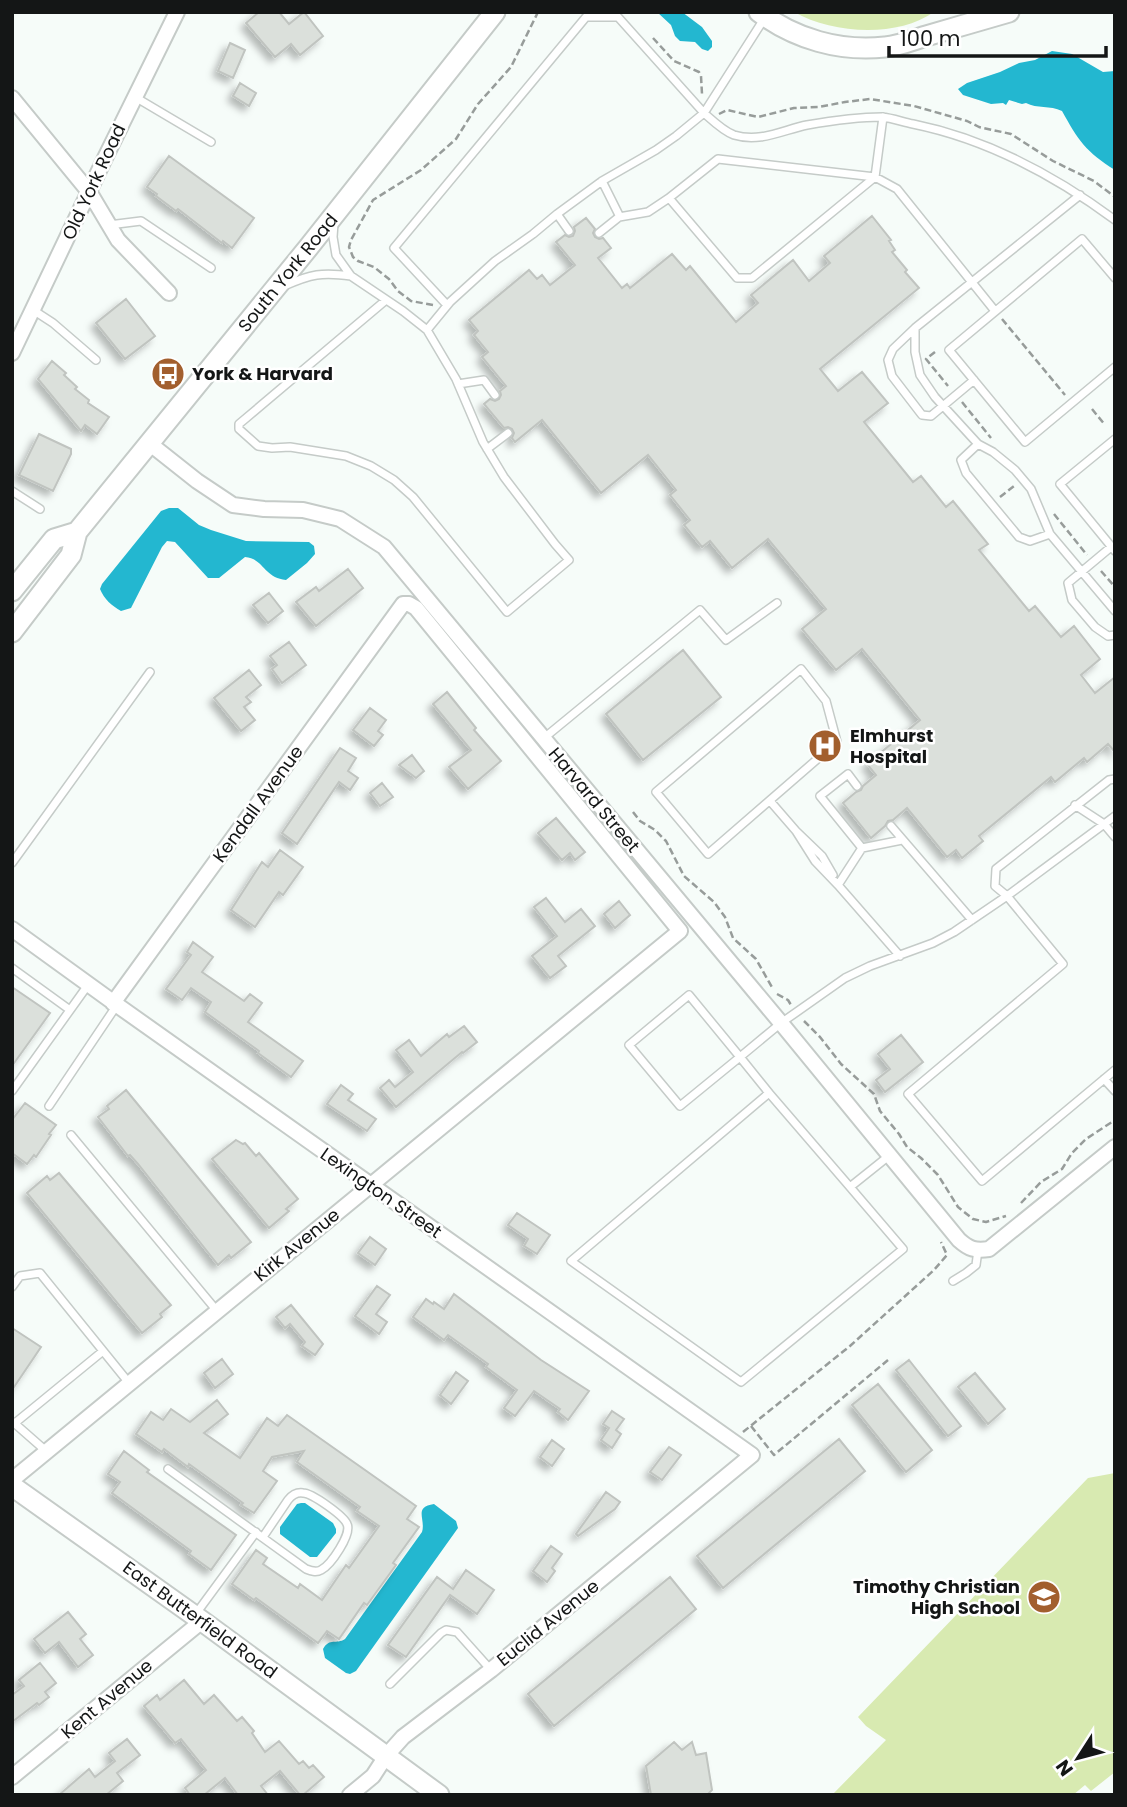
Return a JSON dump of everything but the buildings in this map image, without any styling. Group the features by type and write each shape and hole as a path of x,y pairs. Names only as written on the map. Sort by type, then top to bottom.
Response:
{"main road":[{"name":"South York Road","path":"12,632 71,555 77,532 495,12"},
{"path":"762,15 812,40 865,49 889,47 1009,12"},
{"name":"South York Road","path":"12,591 54,539 77,532"},
{"name":"East Butterfield Road","path":"12,1486 198,1618 439,1795"}],"street":[{"name":"Old York Road","path":"12,353 177,12"},
{"path":"12,98 90,193 118,240 169,293"},
{"name":"Harvard Street","path":"149,443 233,505 303,510 341,519 384,547 959,1240 968,1248 978,1251"},
{"name":"Harvard Street","path":"403,604 416,608 680,931"},
{"name":"Kendall Avenue","path":"115,1004 403,604"},
{"name":"Lexington Street","path":"12,929 752,1455"},
{"name":"Kirk Avenue","path":"12,1480 680,931"},
{"path":"978,1251 989,1249 1115,1147"},
{"name":"Euclid Avenue","path":"350,1795 373,1776 403,1737 491,1670 752,1455"},
{"name":"Kent Avenue","path":"12,1777 198,1618"}],"lane":[{"path":"427,330 447,305 495,261 602,181 656,150 705,113 762,15"},
{"path":"447,305 394,247 586,17 618,17 705,113 732,134 747,138 777,135 810,125 883,117 939,129 976,141 1025,164 1080,195 1115,220"},
{"path":"135,97 211,142"},
{"path":"669,198 737,278 752,278 875,177 883,117"},
{"path":"598,233 619,217 648,212 718,159 875,177 897,189 995,311"},
{"path":"602,181 619,217"},
{"path":"974,380 932,416 922,415 892,376 888,360 893,349 915,328 1080,195"},
{"path":"335,214 333,224 336,255 351,276 386,300 427,330 458,384 487,449 504,478 569,560 506,612 413,497 394,480 346,456 290,447 258,446 239,429 244,419 386,300"},
{"path":"557,214 569,231"},
{"path":"108,225 141,221 211,268"},
{"path":"1115,278 1112,269 1082,239 949,350 1026,442 1115,367"},
{"path":"274,290 313,275 330,273 351,276"},
{"path":"33,310 63,331 96,360"},
{"path":"915,328 915,352 920,376 978,444 993,452 1023,479 1031,489 1050,534 1115,611"},
{"path":"458,384 484,380 495,395"},
{"path":"487,449 508,433"},
{"path":"1115,439 1060,484 1113,549 1068,583 1072,600 1096,627 1108,636 1115,635"},
{"path":"978,444 961,460 966,473 1018,537 1030,541 1050,534"},
{"path":"12,491 40,509"},
{"path":"543,739 700,610 726,640 777,603"},
{"path":"802,669 826,701 837,742 770,800 708,854 656,792 802,669"},
{"path":"12,863 150,672"},
{"path":"857,786 848,774 820,796 862,848"},
{"path":"1115,779 1109,780 1075,805 996,869 995,886 1007,896 1063,964 908,1094 982,1181 1115,1070"},
{"path":"770,800 796,831 815,861 900,956"},
{"path":"1075,805 1104,824 1115,836"},
{"path":"769,1093 571,1261 741,1382 903,1250 769,1093 740,1057 689,995 629,1045 680,1106 740,1057 781,1023 845,978 933,943 972,920 1115,816"},
{"path":"891,826 972,920"},
{"path":"838,885 862,848 902,840"},
{"path":"12,968 70,1010"},
{"path":"12,1091 88,985"},
{"path":"49,1106 115,1004"},
{"path":"1104,1079 1115,1091"},
{"path":"71,1135 217,1311"},
{"path":"850,1187 890,1155"},
{"path":"953,1280 976,1265 978,1251"},
{"path":"12,1287 20,1276 40,1273 129,1384"},
{"path":"47,1452 13,1422 103,1352"},
{"path":"168,1469 259,1535 306,1569 312,1572 325,1568 345,1540 349,1526 344,1518 312,1496 305,1493 292,1495 259,1535 198,1618"},
{"path":"390,1684 446,1630 457,1632 491,1670"}],"path":[{"path":"447,305 411,301 374,267 353,257 349,247 351,240 373,200 421,170 456,139 478,104 511,67 538,12"},
{"path":"995,311 1072,403"},
{"path":"1092,409 1105,425"},
{"path":"992,505 1023,479"},
{"path":"634,812 640,821 666,841 684,876 714,902 725,917 733,938 757,959 776,993 788,1000 841,1064 874,1094 880,1111 907,1147 938,1175 958,1208 973,1219 986,1222 1005,1216"},
{"path":"1017,1209 1041,1182 1062,1169 1072,1153 1086,1139 1115,1120"},
{"path":"733,1441 850,1346 934,1270 947,1255 934,1233"},
{"path":"751,1426 774,1455 888,1360"}],"green space":[{"path":"794,12 934,12 902,26 865,30 827,25"},
{"name":"Timothy Christian High School","path":"1115,1473 1115,1772 1091,1791 1085,1785 1073,1795 832,1795 886,1740 858,1717 1088,1478"}],"water":[{"path":"657,12 682,12 702,27 712,41 712,47 708,51 695,42 680,41 671,25"},
{"path":"1052,51 1072,54 1103,72 1115,71 1115,170 1084,145 1062,111 1009,100 1006,105 991,104 963,95 958,89 967,83 1019,63 1035,60"},
{"path":"178,508 199,525 246,541 309,542 314,546 315,554 286,580 273,576 256,561 245,557 219,578 208,578 175,542 167,541 131,608 121,611 104,596 100,589 102,584 161,511"},
{"path":"305,1503 333,1523 336,1529 336,1533 317,1557 310,1557 280,1534 280,1527 297,1504"},
{"path":"434,1504 456,1521 458,1528 356,1671 346,1673 325,1658 323,1649 328,1643 345,1639 422,1532 422,1511"}],"place":[{"name":"York & Harvard","path":"168,374"},
{"name":"Elmhurst Hospital","path":"825,746"},
{"name":"Timothy Christian High School","path":"1044,1597"}]}
